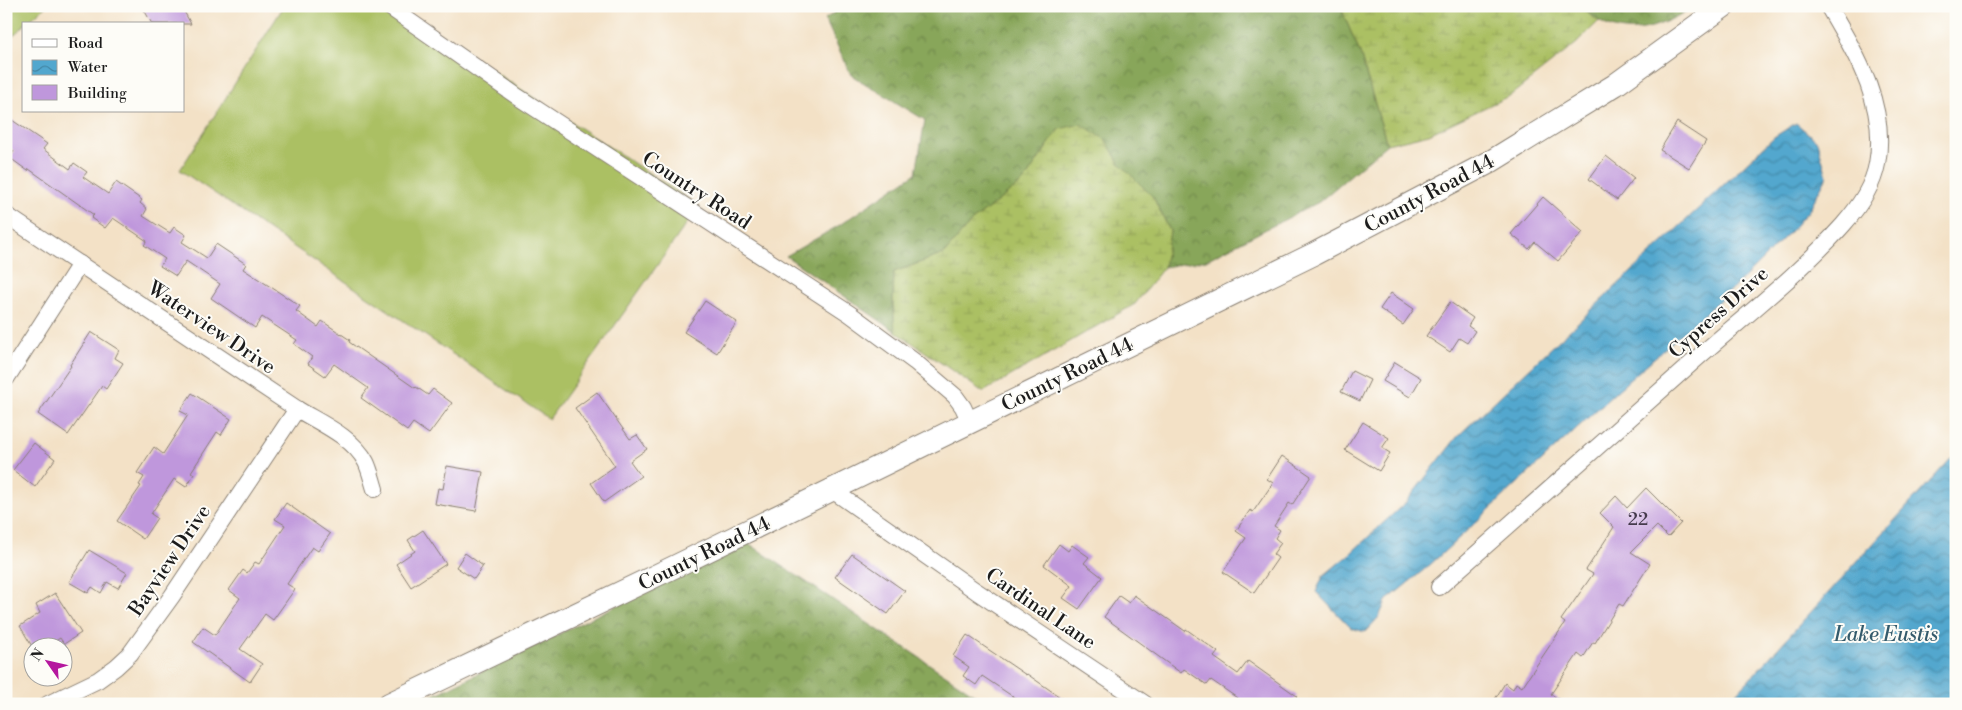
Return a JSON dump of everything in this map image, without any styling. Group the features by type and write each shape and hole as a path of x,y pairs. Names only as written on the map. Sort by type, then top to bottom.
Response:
{"main road":[{"name":"County Road 44","path":"389,704 1314,254 1490,162 1615,84 1724,6"}],"street":[{"name":"Country Road","path":"388,6 527,103 850,314 915,362 955,396 970,422"},
{"name":"Cypress Drive","path":"1439,587 1781,284 1844,224 1861,200 1872,180 1877,163 1878,116 1874,98 1861,66 1828,6"},
{"name":"Waterview Drive","path":"6,215 297,409 339,434 354,447 365,461 375,489"},
{"path":"6,379 80,264"},
{"name":"Bayview Drive","path":"48,704 98,680 130,654 172,596 297,409"},
{"name":"Cardinal Lane","path":"832,490 1146,704"}],"green space":[{"path":"6,6 46,6 28,22 22,22 22,28 6,41"},
{"path":"284,6 394,6 699,206 549,419 180,170"},
{"path":"844,6 1340,6 1360,53 1387,144 1319,202 1206,260 1164,267 1170,231 1153,197 1118,163 1106,140 1059,129 1024,181 972,221 944,254 894,272 893,302 895,331 786,256 838,226 916,173 925,120 851,75 825,19"},
{"path":"1340,6 1582,6 1599,21 1577,43 1511,95 1429,134 1387,144 1360,53"},
{"path":"1582,6 1694,6 1680,15 1651,27 1622,30 1608,26 1595,18"},
{"path":"1081,124 1106,140 1119,163 1153,197 1170,231 1164,267 1135,304 983,392 895,331 893,302 894,272 944,254 972,221 1024,181 1059,129"},
{"path":"748,543 989,704 416,704 707,561"}],"water":[{"path":"1796,123 1817,141 1827,176 1809,210 1788,234 1740,282 1619,389 1431,564 1386,601 1379,617 1365,632 1351,628 1316,592 1323,576 1406,502 1458,436 1774,137"},
{"name":"Lake Eustis","path":"1956,453 1956,704 1727,704"}],"building":[{"path":"142,6 181,6 191,24 185,24 185,22 151,22"},
{"path":"12,120 47,144 43,149 70,169 74,163 87,172 83,177 108,194 116,182 142,200 140,203 147,209 143,216 170,233 174,227 186,235 182,242 207,258 216,244 246,264 243,269 300,306 296,311 318,327 322,321 415,388 428,395 433,389 452,403 429,434 413,423 407,431 361,398 368,388 334,364 325,376 308,364 312,357 294,344 297,340 262,317 255,328 211,298 220,284 186,261 176,276 160,266 165,259 144,245 147,241 113,218 105,228 91,218 94,215 29,169 28,171 10,158 14,151 6,145 6,129"},
{"path":"1677,122 1706,141 1689,168 1660,150"},
{"path":"1606,156 1634,178 1617,200 1589,179"},
{"path":"1543,197 1583,232 1558,261 1535,242 1529,249 1511,234"},
{"path":"1391,293 1414,309 1403,325 1380,309"},
{"path":"705,301 737,322 717,353 684,332"},
{"path":"1450,302 1473,318 1468,326 1475,331 1467,343 1459,338 1450,352 1426,336"},
{"path":"91,332 119,350 115,358 123,363 106,389 102,386 68,435 38,414 71,366"},
{"path":"1395,362 1421,378 1410,397 1383,381"},
{"path":"1352,371 1370,380 1360,401 1341,392"},
{"path":"597,392 630,439 637,435 647,449 630,461 641,476 604,502 591,483 615,466 575,408"},
{"path":"192,393 231,419 221,435 217,432 191,472 194,474 186,487 174,479 151,514 157,518 143,539 117,521 141,486 139,485 144,477 137,473 154,447 163,454 188,415 180,411"},
{"path":"1363,422 1389,438 1382,448 1390,453 1379,471 1345,450"},
{"path":"34,443 55,459 35,487 13,470"},
{"path":"1282,456 1311,476 1292,505 1289,503 1274,526 1280,530 1275,538 1281,543 1273,554 1278,558 1254,593 1223,572 1246,538 1236,531 1250,510 1253,512 1273,483 1267,479"},
{"path":"447,466 483,472 476,511 435,504 438,488 443,489"},
{"path":"1646,488 1681,523 1668,537 1657,526 1631,552 1650,564 1623,606 1619,604 1595,643 1593,642 1583,658 1578,654 1551,694 1566,704 1492,704 1505,683 1513,689 1516,683 1522,687 1565,623 1561,620 1593,574 1586,570 1614,527 1600,513 1616,496 1627,508"},
{"path":"286,503 330,534 318,551 312,547 287,584 295,589 273,620 265,614 240,649 262,664 250,682 193,642 203,627 215,635 240,598 229,590 243,570 247,573 255,562 259,564 285,525 275,519"},
{"path":"423,530 446,564 411,587 396,564 415,551 408,540"},
{"path":"1059,544 1068,551 1072,545 1089,557 1084,563 1102,577 1079,609 1063,598 1072,586 1044,565"},
{"path":"89,550 127,573 118,588 107,582 101,593 92,587 88,593 69,582"},
{"path":"465,553 483,566 474,579 456,567"},
{"path":"852,554 905,591 888,614 835,577"},
{"path":"55,593 81,633 72,639 27,638 20,626 40,613 36,605"},
{"path":"1134,595 1218,652 1214,657 1238,674 1248,661 1297,696 1291,704 1246,704 1211,680 1207,685 1184,669 1181,673 1104,617 1119,596 1129,603"},
{"path":"967,635 1070,704 1024,704 982,676 976,685 963,676 969,667 953,656"}]}
